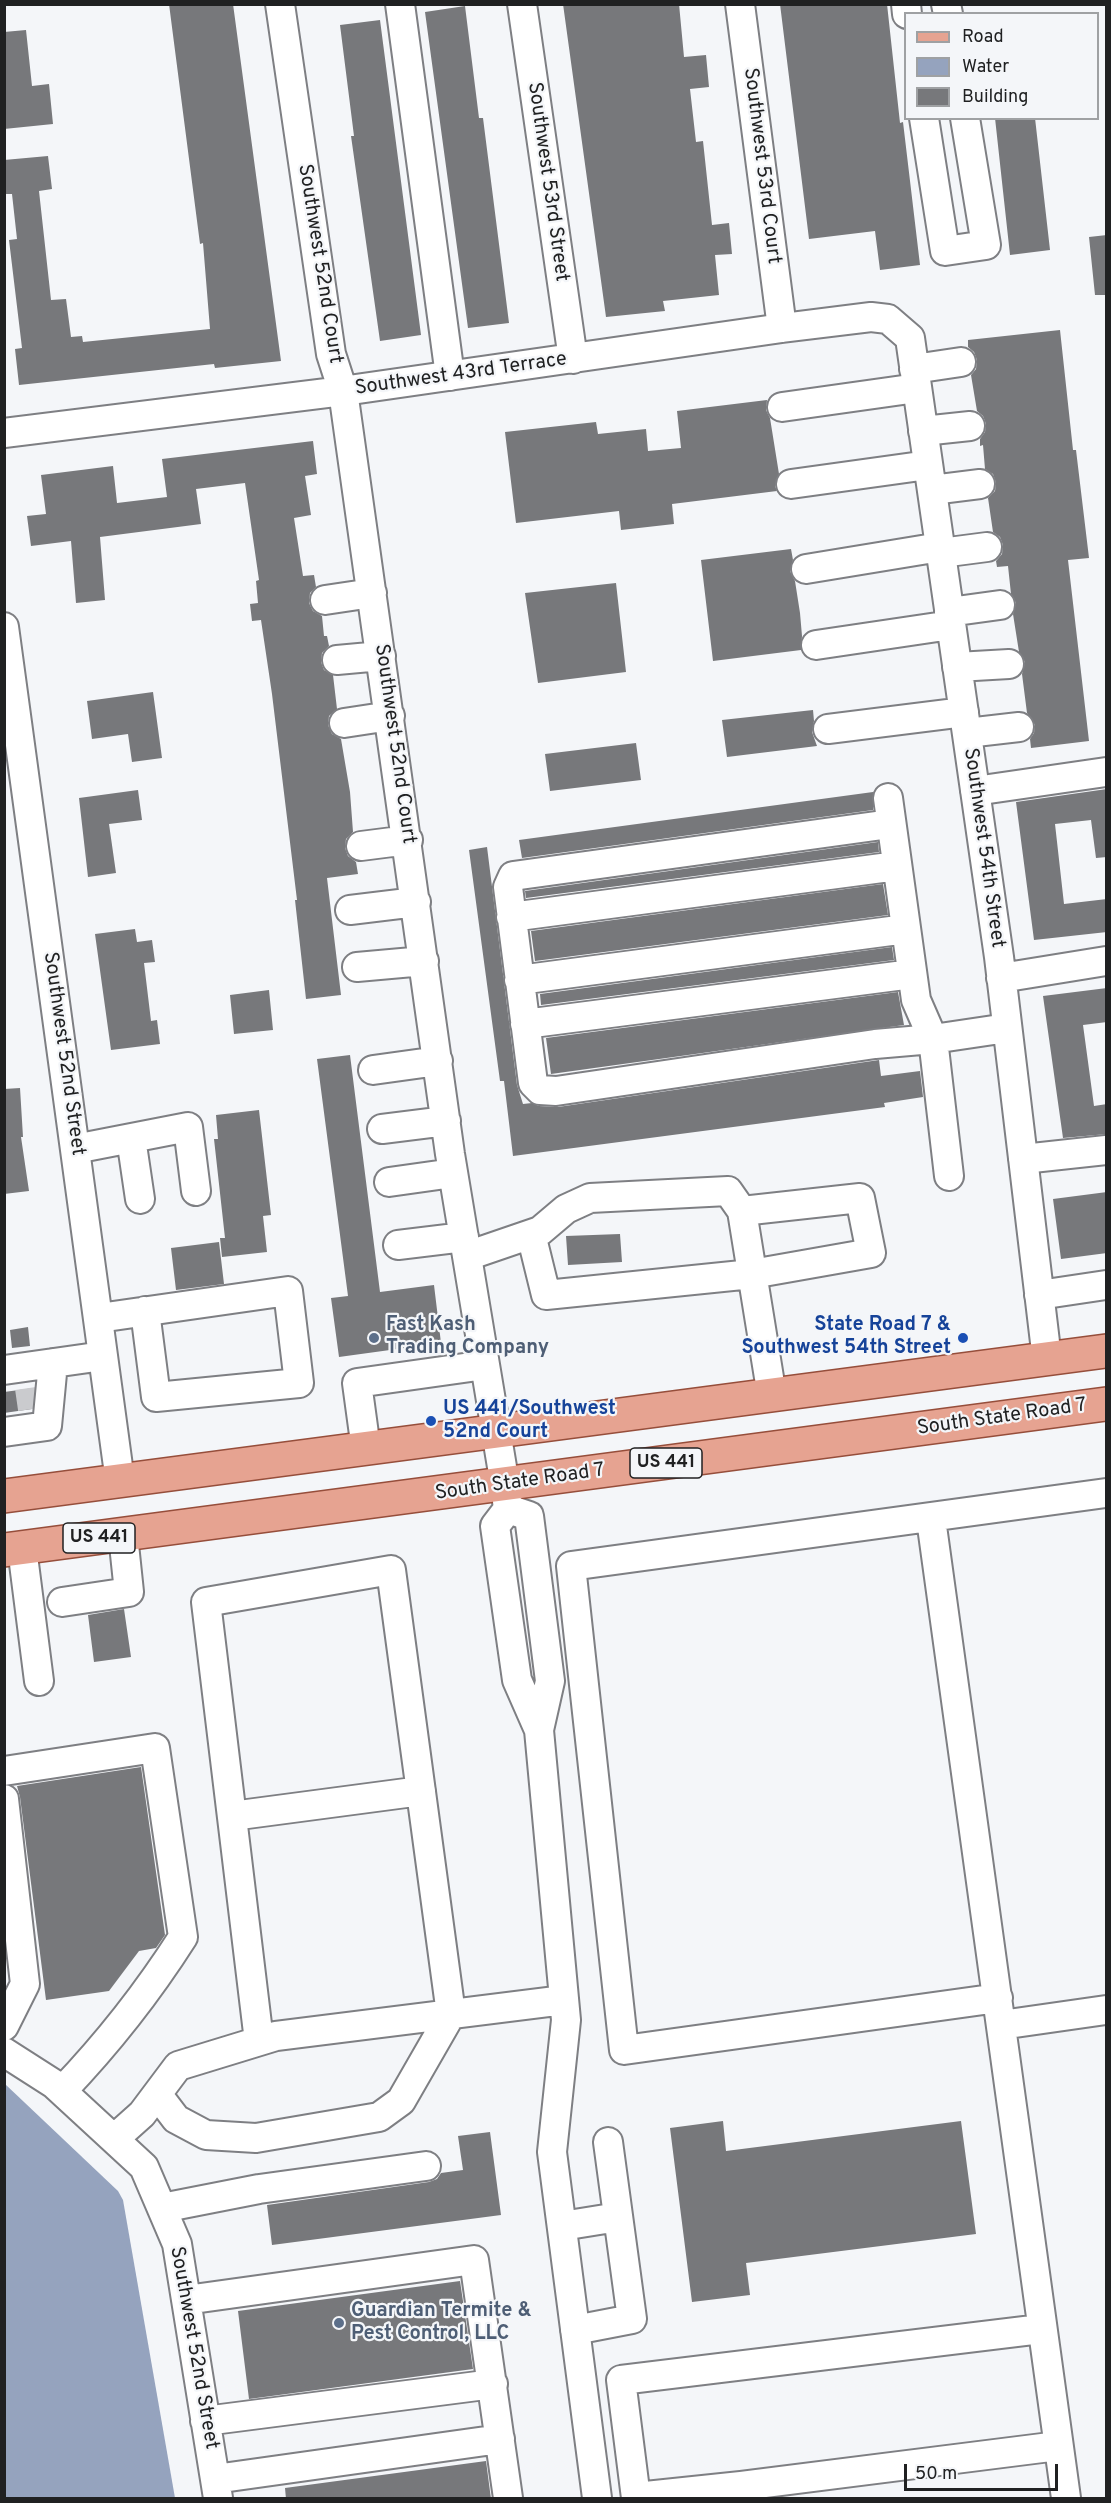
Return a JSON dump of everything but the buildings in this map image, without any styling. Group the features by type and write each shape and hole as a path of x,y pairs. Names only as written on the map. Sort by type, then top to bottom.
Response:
{"main road":[{"path":"4,1496 1107,1351"},
{"name":"South State Road 7","path":"13,1549 123,1535 506,1497 1107,1404"}],"street":[{"name":"Southwest 52nd Court","path":"280,4 331,354 343,391 408,840 453,1173 506,1497"},
{"path":"400,4 450,376"},
{"name":"Southwest 53rd Street","path":"522,4 573,359"},
{"name":"Southwest 53rd Court","path":"740,4 782,328"},
{"path":"924,120 945,251 986,245 965,120"},
{"name":"Southwest 43rd Terrace","path":"4,433 343,391 871,317 888,319 910,338"},
{"name":"Southwest 54th Street","path":"910,338 1001,978 1047,1359"},
{"path":"782,407 916,378 961,362"},
{"path":"923,431 970,426"},
{"path":"791,484 930,477 980,484"},
{"path":"806,568 940,550 987,547"},
{"path":"324,600 372,593"},
{"path":"816,645 950,618 1000,605"},
{"name":"Southwest 52nd Street","path":"4,627 120,1481"},
{"path":"337,660 381,656"},
{"path":"957,667 1010,664"},
{"path":"344,723 390,716"},
{"path":"828,729 965,723 1019,727"},
{"path":"975,791 1107,772"},
{"path":"949,1176 933,1039 916,1000 889,811 513,876 508,887 533,1083 540,1090 556,1091 875,1044 933,1039 1007,1028"},
{"path":"361,846 408,840"},
{"path":"511,917 897,866"},
{"path":"350,910 416,902"},
{"path":"519,980 906,929"},
{"path":"357,967 424,961"},
{"path":"1001,978 1107,961"},
{"path":"525,1024 912,974"},
{"path":"373,1070 438,1061"},
{"path":"382,1129 446,1121"},
{"path":"75,1149 188,1127 196,1191"},
{"path":"131,1138 140,1199"},
{"path":"1023,1159 1107,1150"},
{"path":"389,1182 453,1173"},
{"path":"398,1245 466,1247 531,1234 540,1231 566,1209 590,1198 728,1191 742,1211 772,1395"},
{"path":"531,1234 546,1295 752,1274 871,1253 861,1198 742,1211"},
{"path":"1039,1295 1107,1285"},
{"path":"99,1318 145,1311 288,1291 299,1383 156,1397 145,1311"},
{"path":"22,1396 103,1356"},
{"path":"366,1449 357,1383 485,1365"},
{"path":"1107,1493 931,1519 571,1566 624,2050 999,2012 1107,2010"},
{"path":"506,1497 495,1526 517,1680 538,1730 566,2020 552,2152 597,2499"},
{"path":"931,1519 1066,2499"},
{"path":"62,1602 129,1592 123,1535"},
{"path":"13,1549 16,1596 39,1681"},
{"path":"157,2094 176,2119 206,2136 256,2138 379,2117 400,2101 451,2014 392,1570 206,1602 259,2041"},
{"path":"4,1771 154,1748 183,1936 163,1968 90,2062 62,2091"},
{"path":"232,1816 421,1791"},
{"path":"4,1799 25,1983 4,2026"},
{"path":"4,2052 62,2091 114,2139 142,2114 178,2066 276,2036 564,2000"},
{"name":"Southwest 52nd Street","path":"114,2139 144,2168 177,2244 216,2489"},
{"path":"575,2330 632,2319 608,2142"},
{"path":"162,2208 259,2189 426,2166"},
{"path":"562,2226 618,2217"},
{"path":"186,2300 474,2260 508,2499"},
{"path":"1041,2329 621,2380 636,2498 1058,2446"},
{"path":"205,2421 493,2384"},
{"path":"216,2489 500,2439"}],"water":[{"path":"5,2084 118,2191 123,2200 175,2498 5,2498"}],"tunnel":[{"path":"29,1388 32,1409"}],"place":[{"name":"Fast Kash Trading Company","path":"374,1338"},
{"name":"State Road 7 & Southwest 54th Street","path":"963,1338"},
{"name":"US 441/Southwest 52nd Court","path":"431,1421"},
{"name":"Guardian Termite & Pest Control, LLC","path":"339,2323"}]}
